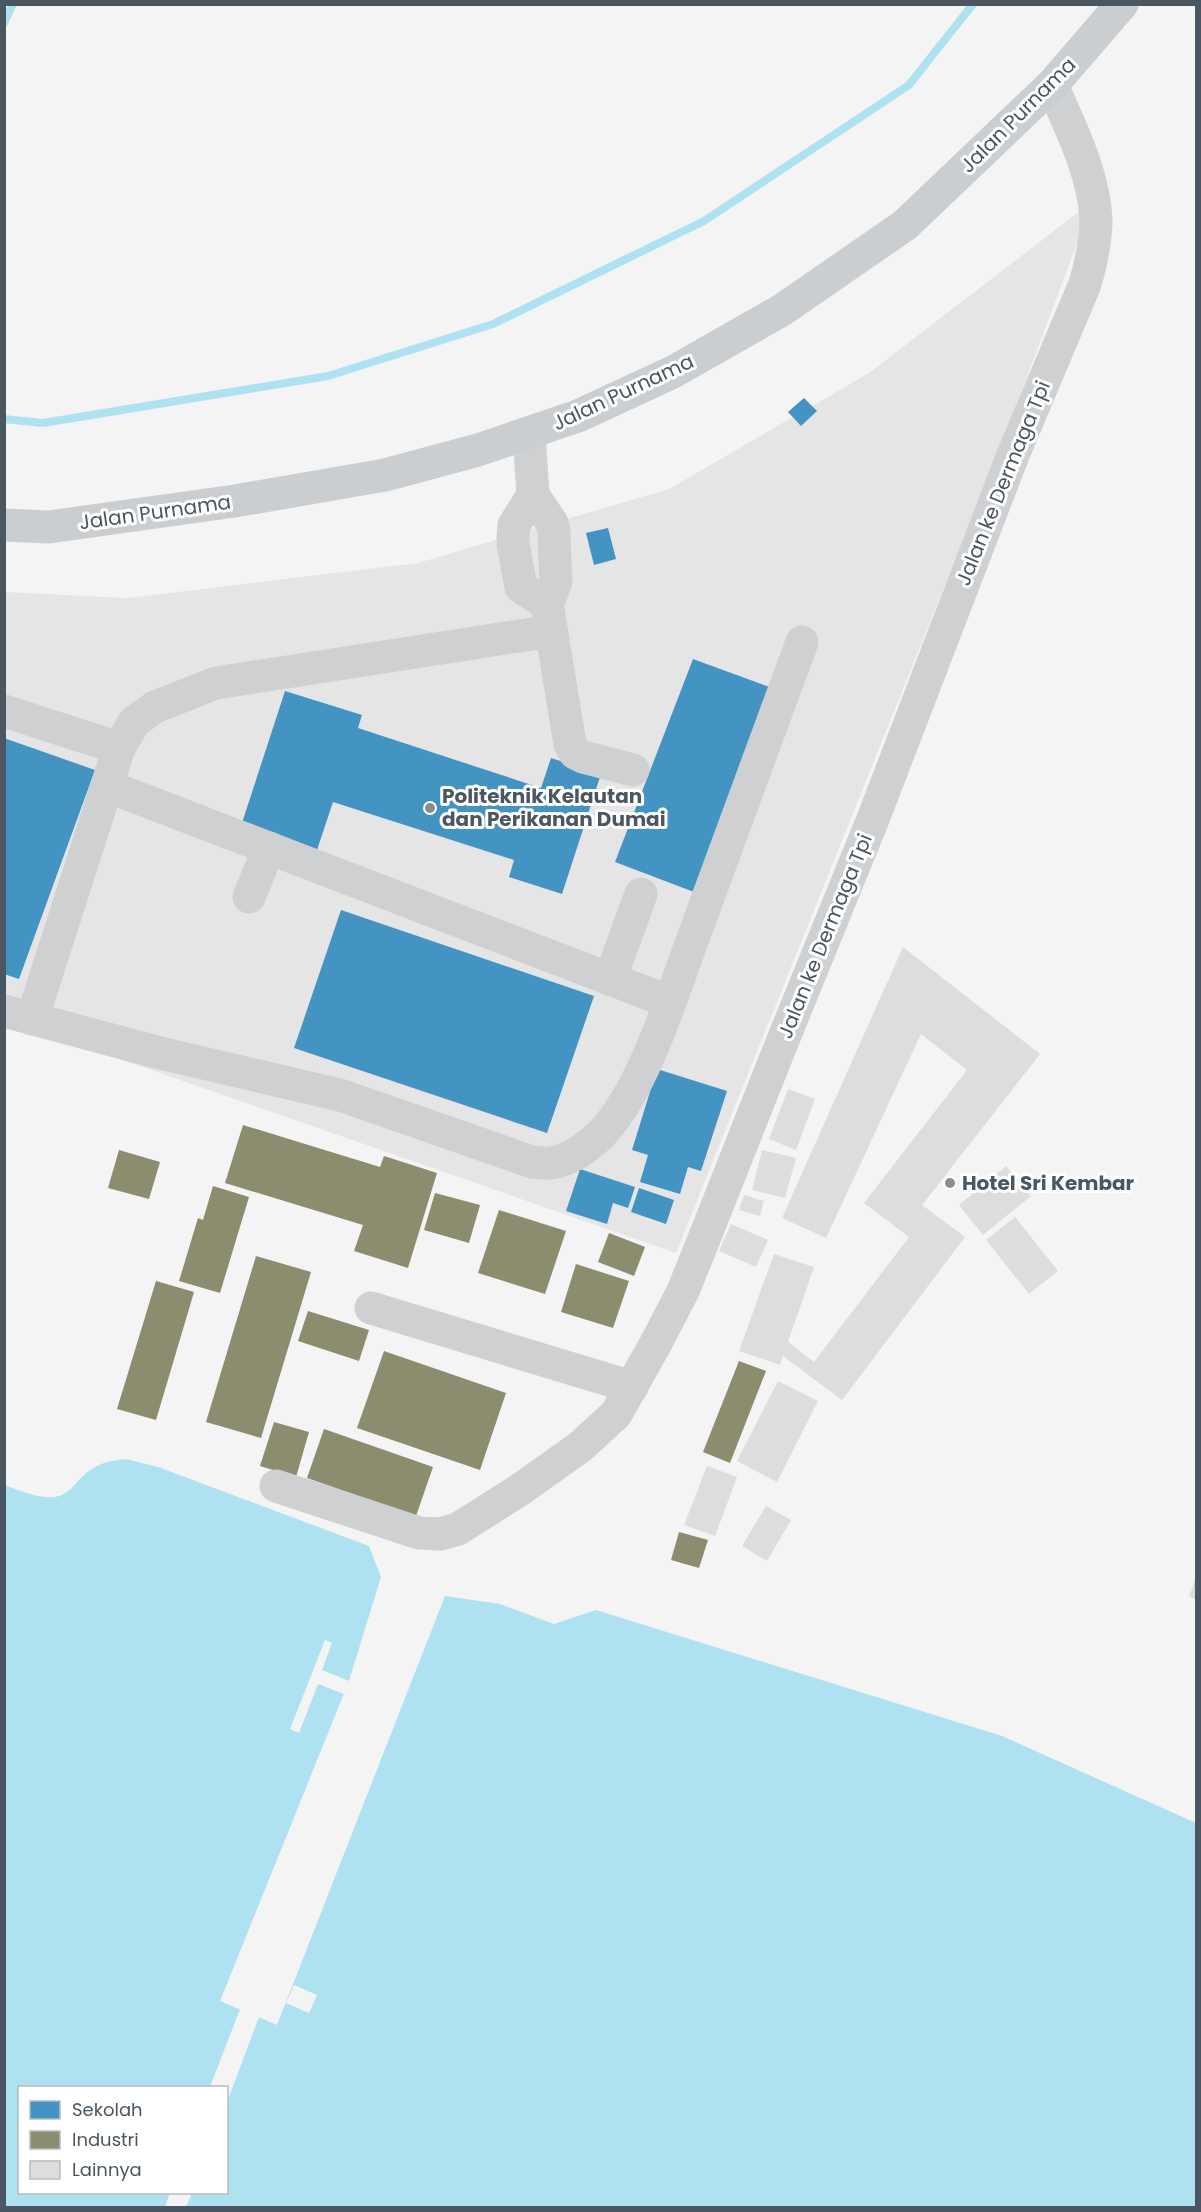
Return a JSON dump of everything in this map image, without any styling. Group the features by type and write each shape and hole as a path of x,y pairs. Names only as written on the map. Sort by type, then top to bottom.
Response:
{"main road":[{"name":"Jalan Purnama","path":"4,525 49,526 247,499 385,475 478,450 578,416 673,372 782,310 905,225 1052,85 1122,4"}],"street":[{"name":"Jalan ke Dermaga Tpi","path":"276,1486 419,1533 440,1534 458,1529 518,1491 580,1447 616,1414 632,1387 682,1291 702,1244 873,819 1013,455 1086,284 1092,258 1096,219 1082,156 1052,85"},
{"path":"529,433 533,495 552,523 554,534 556,582 549,618 570,744 575,753 583,758 633,770"},
{"path":"533,495 514,525 513,541 521,587 549,618"},
{"path":"549,618 216,683 154,707 134,722 119,748 107,786 18,1015 160,1053 340,1095 532,1162 551,1163 569,1157 605,1131 642,1069 670,1002 802,642"},
{"path":"4,711 119,748"},
{"path":"107,786 670,1002"},
{"path":"249,897 269,848"},
{"path":"610,979 641,894"},
{"path":"371,1308 632,1387"}],"shaded area":[{"name":"Politeknik Kelautan dan Perikanan Dumai","path":"1093,201 1004,438 676,1253 5,1019 5,592 128,598 418,563 669,489 869,373"}],"water":[{"path":"126,1459 158,1467 369,1546 381,1577 349,1681 220,2001 277,2025 445,1596 500,1604 554,1624 596,1610 1002,1736 1196,1823 1196,2207 5,2207 4,1485 38,1496 59,1496 69,1490 84,1475 104,1463"}],"pier":[{"path":"325,1640 332,1643 322,1670 349,1681 344,1694 318,1684 299,1733 290,1729"},
{"path":"294,1985 317,1995 309,2013 286,2003"},
{"path":"240,2009 259,2017 228,2099 228,2086 210,2086"},
{"path":"170,2194 192,2194 186,2207 165,2207"}],"building: Sekolah":[{"path":"804,398 817,411 801,426 788,412"},
{"path":"608,528 616,559 594,565 586,533"},
{"path":"693,659 772,688 694,892 615,862"},
{"path":"285,691 362,715 358,728 541,788 551,758 601,774 562,894 509,877 514,860 333,802 316,853 240,829"},
{"path":"4,738 95,770 19,979 4,974"},
{"path":"341,910 594,996 547,1133 294,1048"},
{"path":"657,1069 727,1091 701,1171 688,1167 680,1194 640,1182 648,1155 632,1150"},
{"path":"580,1169 635,1187 628,1208 613,1203 607,1224 566,1211"},
{"path":"639,1188 674,1200 666,1224 631,1212"}],"building: Industri":[{"path":"243,1125 380,1167 384,1156 437,1173 408,1268 354,1251 363,1225 225,1183"},
{"path":"119,1150 160,1162 149,1199 108,1188"},
{"path":"213,1186 249,1197 220,1293 179,1281 198,1218 203,1220"},
{"path":"435,1193 480,1205 469,1243 424,1230"},
{"path":"499,1210 566,1231 545,1294 478,1273"},
{"path":"609,1233 645,1247 634,1276 598,1262"},
{"path":"256,1256 311,1272 261,1438 206,1422"},
{"path":"576,1264 629,1281 613,1328 561,1312"},
{"path":"156,1281 194,1292 156,1420 117,1409"},
{"path":"308,1311 369,1330 359,1361 298,1341"},
{"path":"384,1351 506,1393 480,1470 357,1428"},
{"path":"739,1361 766,1371 730,1463 703,1452"},
{"path":"274,1422 309,1432 296,1477 260,1466"},
{"path":"324,1429 433,1467 416,1516 307,1478"},
{"path":"679,1532 708,1540 699,1568 671,1560"}],"building: Lainnya":[{"path":"903,947 1040,1054 922,1205 965,1237 842,1400 783,1356 780,1365 739,1351 774,1254 814,1267 788,1342 814,1362 909,1237 864,1203 967,1070 921,1034 826,1238 782,1218"},
{"path":"788,1089 815,1099 796,1150 769,1139"},
{"path":"762,1150 796,1158 785,1198 752,1190"},
{"path":"1006,1166 1031,1196 983,1235 959,1205"},
{"path":"744,1195 764,1201 760,1216 739,1210"},
{"path":"1015,1217 1058,1271 1029,1294 986,1240"},
{"path":"731,1224 768,1240 756,1267 719,1251"},
{"path":"778,1381 818,1401 777,1482 737,1461"},
{"path":"707,1466 737,1477 715,1536 684,1525"},
{"path":"766,1506 791,1520 767,1561 742,1546"},
{"path":"1196,1578 1196,1600 1189,1596"}],"waterway":[{"path":"4,23 13,4"},
{"path":"4,419 43,423 328,376 493,324 704,221 909,85 973,4"}],"place":[{"name":"Politeknik Kelautan dan Perikanan Dumai","path":"430,808"},
{"name":"Hotel Sri Kembar","path":"950,1183"}]}
